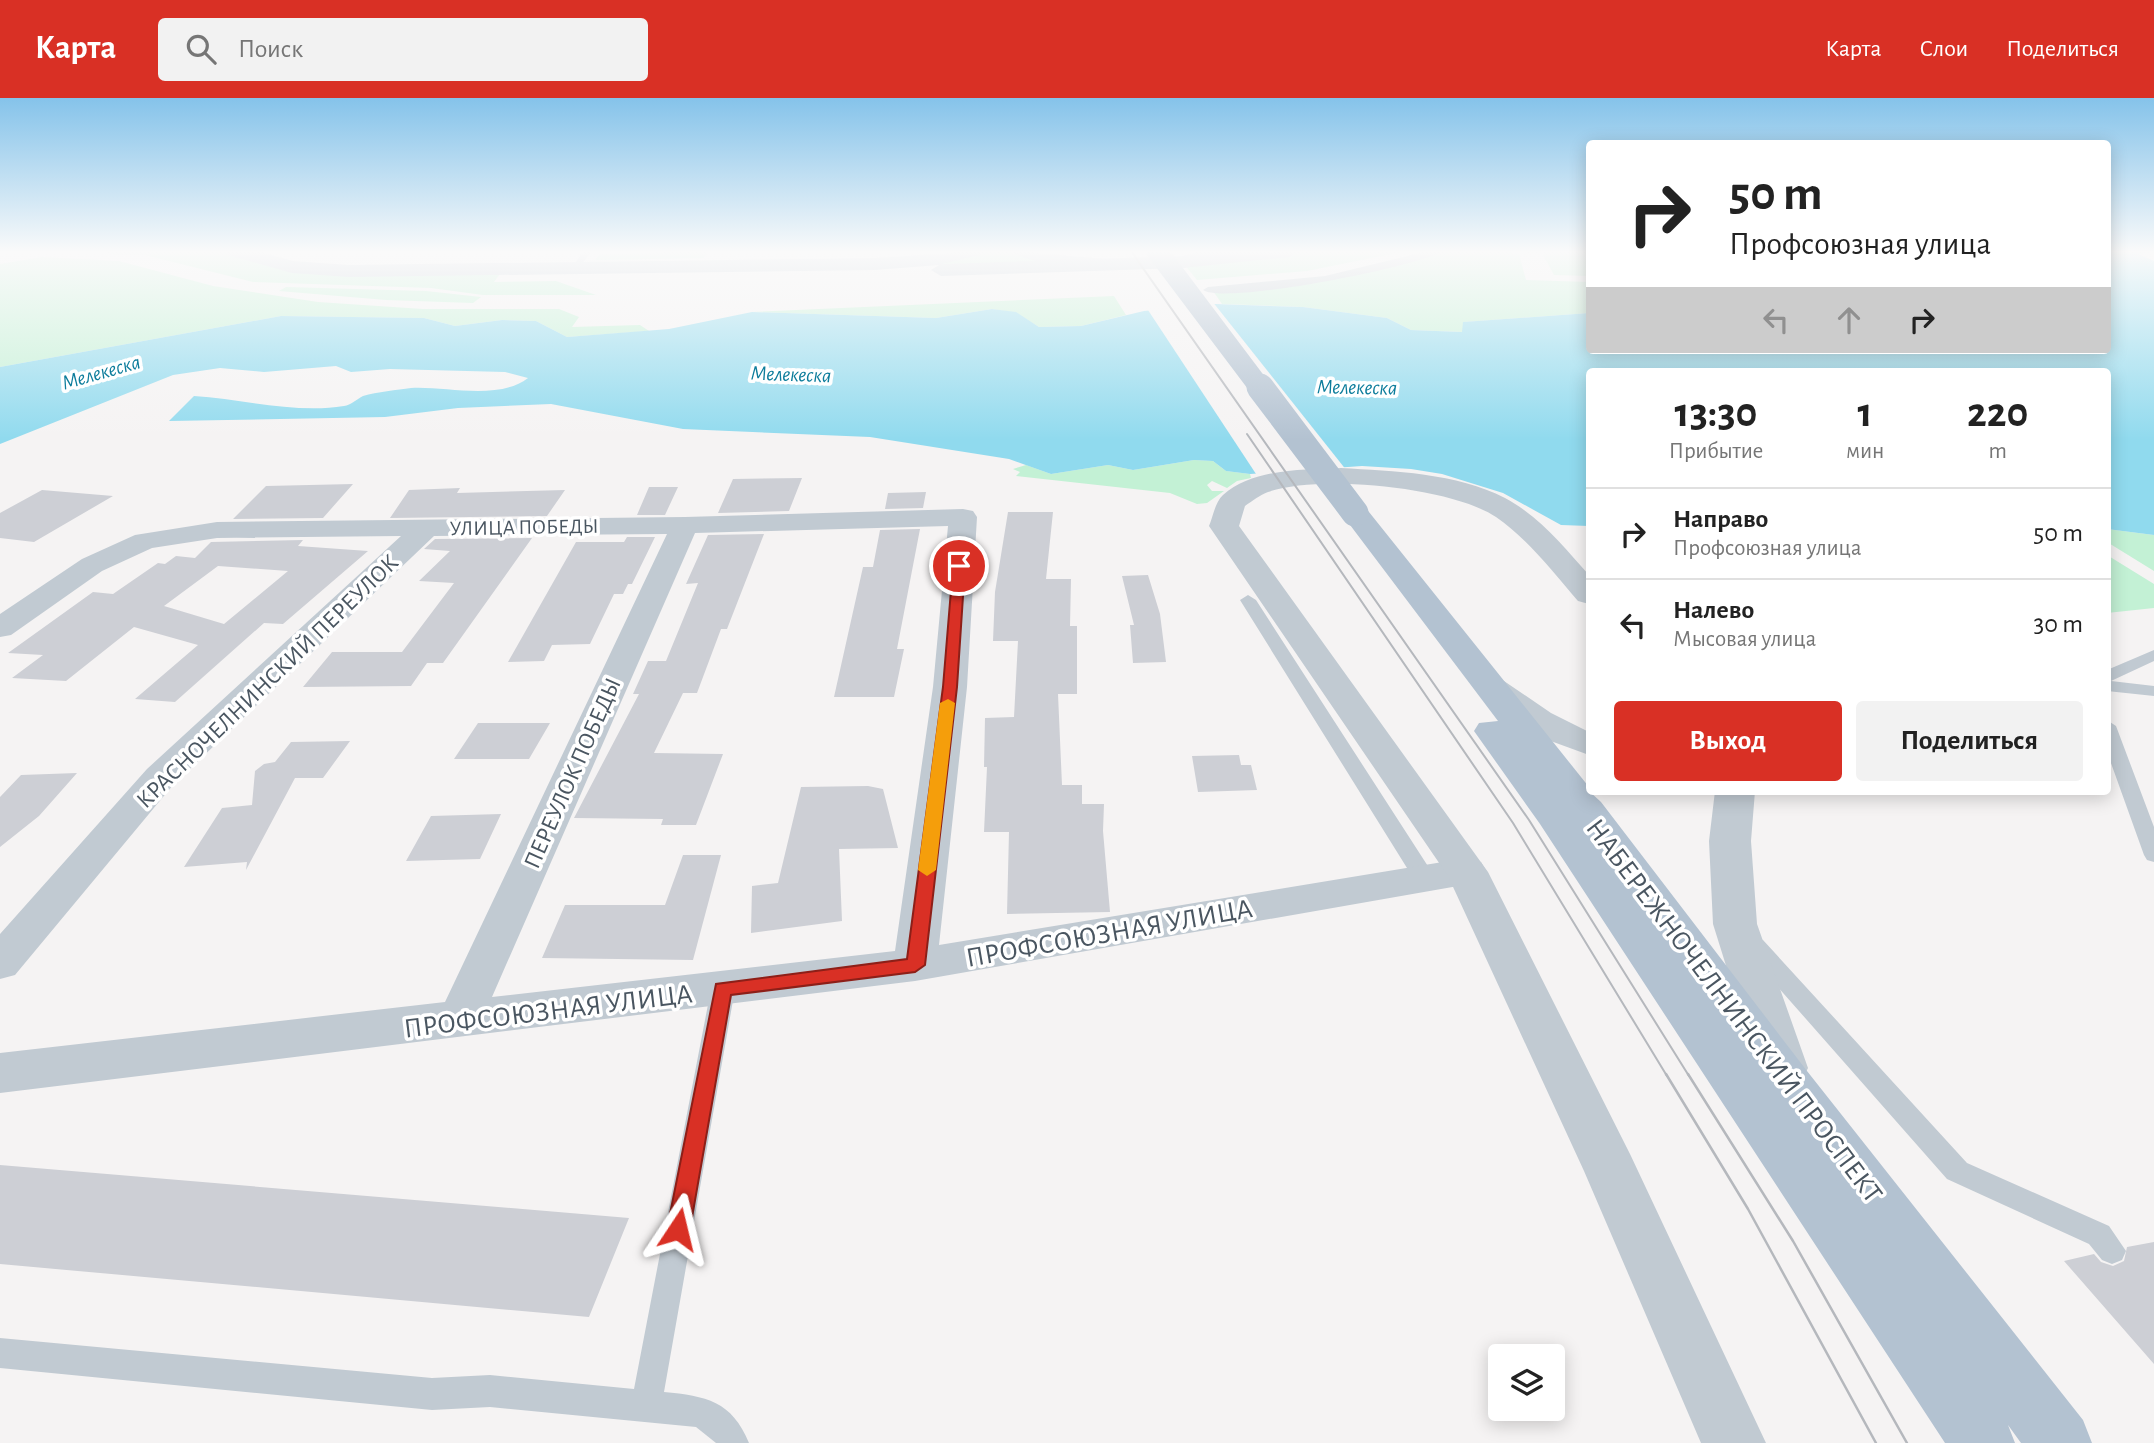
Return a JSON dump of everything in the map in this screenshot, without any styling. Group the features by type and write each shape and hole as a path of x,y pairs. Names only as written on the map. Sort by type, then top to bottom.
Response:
{"main road":[{"path":"1187,314 1345,514"},
{"path":"1202,314 1345,514"},
{"name":"НАБЕРЕЖНОЧЕЛНИНСКИЙ ПРОСПЕКТ","path":"1345,514 1490,686 1587,811 1789,1086 2060,1443"},
{"name":"НАБЕРЕЖНОЧЕЛНИНСКИЙ ПРОСПЕКТ","path":"1345,514 1555,815 1983,1443"}],"street":[{"path":"1586,591 1514,516 1471,492 1438,485 1363,477 1265,482 1240,491 1223,516 1224,526 1446,875 1611,1171 1734,1443"},
{"name":"УЛИЦА ПОБЕДЫ","path":"0,628 92,565 145,541 217,530 685,525 962,517 950,687 915,965"},
{"name":"ПЕРЕУЛОК ПОБЕДЫ","path":"459,1021 685,525"},
{"name":"КРАСНОЧЕЛНИНСКИЙ ПЕРЕУЛОК","path":"0,962 160,777 426,528"},
{"path":"1490,686 1527,715 1567,739 1586,743"},
{"path":"1735,795 1730,841 1735,924 1789,1086"},
{"name":"ПРОФСОЮЗНАЯ УЛИЦА","path":"0,1073 459,1021 915,965 1446,875"}],"lane":[{"path":"1248,600 1446,875"},
{"path":"2111,675 2154,655"},
{"path":"2111,686 2154,691"},
{"path":"2111,737 2154,855"},
{"path":"2134,799 2154,802"},
{"path":"1735,924 1957,1171 2099,1235 2112,1251"},
{"path":"646,1406 723,989"},
{"path":"0,1353 432,1395 490,1391 696,1411 716,1418 727,1429 733,1443"}],"green space":[{"path":"0,314 571,314 579,317 572,327 640,325 649,331 567,337 536,321 502,320 455,326 424,318 281,316 0,367"},
{"path":"806,314 962,314 936,318"},
{"path":"1017,314 1126,315 1081,326 1039,327"},
{"path":"1355,314 1578,314 1464,322 1463,332 1411,330 1387,318"},
{"path":"1194,460 1213,461 1226,471 1250,474 1251,478 1237,481 1227,488 1212,481 1207,485 1212,491 1224,491 1207,503 1197,504 1170,493 1016,476 1020,472 1013,469 1026,465 1051,474 1108,465 1133,470"},
{"path":"2111,530 2154,535 2154,571 2111,544"},
{"path":"2111,557 2154,584 2154,608 2111,613"}],"water":[{"name":"Мелекеска","path":"743,314 936,318 962,314 1019,314 1039,327 1081,326 1132,314 1355,314 1387,318 1411,330 1462,332 1463,322 1586,314 1586,354 2111,354 2111,314 2154,314 2154,535 2111,530 2111,368 1586,368 1586,526 1561,525 1503,493 1442,474 1411,469 1362,466 1250,474 1226,471 1213,461 1194,460 1133,470 1108,465 1051,474 1009,459 870,437 683,429 551,404 458,408 385,417 169,421 194,396 288,407 326,408 347,405 363,396 387,391 425,388 487,391 516,385 528,378 505,372 390,369 351,372 336,366 264,372 220,368 173,375 0,444 0,367 281,316 424,318 455,326 502,320 536,321 567,337 669,329"}],"pier":[{"path":"1150,314 1222,314 1347,471 1258,477"}],"building":[{"path":"802,478 789,511 718,513 733,479"},
{"path":"353,484 323,518 233,519 266,486"},
{"path":"649,487 678,487 665,515 637,515"},
{"path":"460,488 457,493 565,490 547,516 390,518 409,490"},
{"path":"42,490 113,496 34,542 0,538 0,513"},
{"path":"926,492 923,508 885,509 888,493"},
{"path":"1008,512 1053,512 1046,579 1071,579 1070,626 1077,626 1077,694 1058,694 1062,785 1082,785 1082,804 1104,804 1103,831 1110,912 1007,914 1009,832 984,832 987,767 984,767 985,718 1014,717 1018,641 993,641 995,592"},
{"path":"920,529 897,649 904,649 894,697 834,697 863,567 873,567 880,530"},
{"path":"764,534 727,629 721,629 697,693 683,693 654,753 723,754 696,825 661,825 663,819 574,818 639,694 633,694 648,661 666,661 698,583 686,584 708,535"},
{"path":"627,537 655,537 632,584 628,584 623,594 614,594 590,644 552,645 544,661 508,662 576,542 624,542"},
{"path":"532,538 443,663 427,663 411,686 303,687 332,652 402,652 454,583 419,581 450,551 424,549 435,539"},
{"path":"303,540 298,546 368,551 283,624 264,623 175,702 135,699 198,645 134,627 66,681 12,678 43,655 8,653 93,592 113,594 158,563 165,564 176,556 195,558 211,542","holes":["218,566 288,571 224,624 164,606"]},
{"path":"1148,575 1160,614 1166,662 1133,663 1130,625 1134,625 1122,576"},
{"path":"478,723 550,723 529,759 454,759"},
{"path":"350,741 323,778 295,778 246,870 247,862 184,867 222,808 252,805 255,771 264,764 275,762 291,742"},
{"path":"1239,755 1241,765 1251,765 1257,790 1198,792 1192,756"},
{"path":"77,773 39,816 0,847 0,797 21,775"},
{"path":"868,786 883,789 898,848 839,849 842,921 751,933 752,886 778,883 801,787"},
{"path":"501,814 480,859 406,861 431,816"},
{"path":"683,855 721,855 693,960 542,958 565,905 665,905"},
{"path":"0,1165 629,1218 589,1317 0,1264"},
{"path":"2154,1242 2154,1364 2064,1261 2094,1254 2101,1262 2113,1266 2124,1261 2127,1247"}],"tram line":[{"path":"1175,314 1529,820 1689,1076"},
{"path":"1247,434 1513,823 1667,1076"},
{"path":"1666,1074 1748,1209 1876,1443"},
{"path":"1688,1074 1793,1241 1907,1443"}],"slow traffic":[{"path":"927,870 948,703"}],"route":[{"path":"678,1229 723,989 915,965 950,687 959,566"}]}
